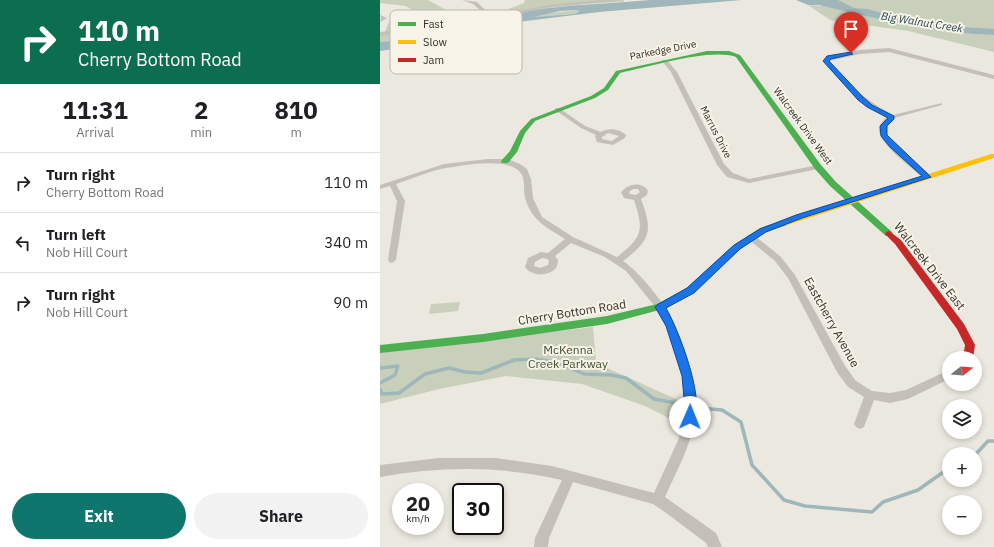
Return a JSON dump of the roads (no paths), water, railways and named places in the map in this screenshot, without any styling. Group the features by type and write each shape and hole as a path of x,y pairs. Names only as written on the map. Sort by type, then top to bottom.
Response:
{"street":[{"path":"464,0 481,7 482,10"},
{"path":"522,11 549,6 616,0"},
{"path":"380,16 385,18 380,21"},
{"path":"380,34 390,33"},
{"path":"892,118 870,106 861,99 827,63 826,60 834,56 874,50 899,51 951,67 994,77"},
{"name":"Parkedge Drive","path":"505,161 513,152 522,132 533,120 557,109 593,97 606,89 618,72 665,61 719,52 738,56 742,60"},
{"name":"Walcreek Drive West","path":"742,60 818,167 833,184 852,200"},
{"name":"Marrus Drive","path":"665,61 674,72 721,164 730,175 749,181 818,167"},
{"path":"928,177 892,146 884,136 883,126 892,118 940,104"},
{"path":"557,109 583,127 600,134"},
{"name":"Cherry Bottom Road","path":"380,349 483,338 599,322 660,307 690,290 737,247 763,230 799,216 994,156"},
{"path":"380,187 444,166 488,161 505,161 524,171 527,179 529,198 539,218 570,239 608,255 629,269 660,307 671,326 687,376 691,400 690,417 685,438 657,500"},
{"path":"392,183 401,201 392,260"},
{"path":"617,262 633,250 645,235 646,226 637,198"},
{"name":"Walcreek Drive East","path":"852,200 898,242 957,322 970,345 969,351"},
{"name":"Eastcherry Avenue","path":"752,237 778,259 792,277 841,369 852,384 870,395"},
{"path":"550,256 570,239"},
{"path":"860,424 870,395 890,398 908,394 942,377"},
{"path":"380,471 434,463 471,462 504,464 570,476 657,500 711,538 715,547"},
{"path":"541,547 542,538 570,476"}],"water":[{"path":"650,0 742,0 599,12 522,22 522,12 574,5","holes":["578,10 579,12 574,14 533,17 560,11"]},
{"name":"Big Walnut Creek","path":"796,0 838,0 854,8 868,9 898,18 947,26 994,29 994,35 972,34 928,28 819,5 808,5"},
{"path":"390,41 390,50 380,51 380,42"}],"waterway":[{"path":"380,389 382,394 399,393 425,374 449,368 465,372 481,373 514,360 536,359 559,363 584,374 611,375 626,378 654,399 681,404"},
{"path":"380,368 398,366 395,375 380,383"},
{"path":"701,408 722,410 741,422 752,465 784,500 805,506 872,512 883,502 918,490 942,473"},
{"path":"982,447 988,441 994,441"}],"park label":[{"name":"McKenna Creek Parkway","path":"568,356"}]}
